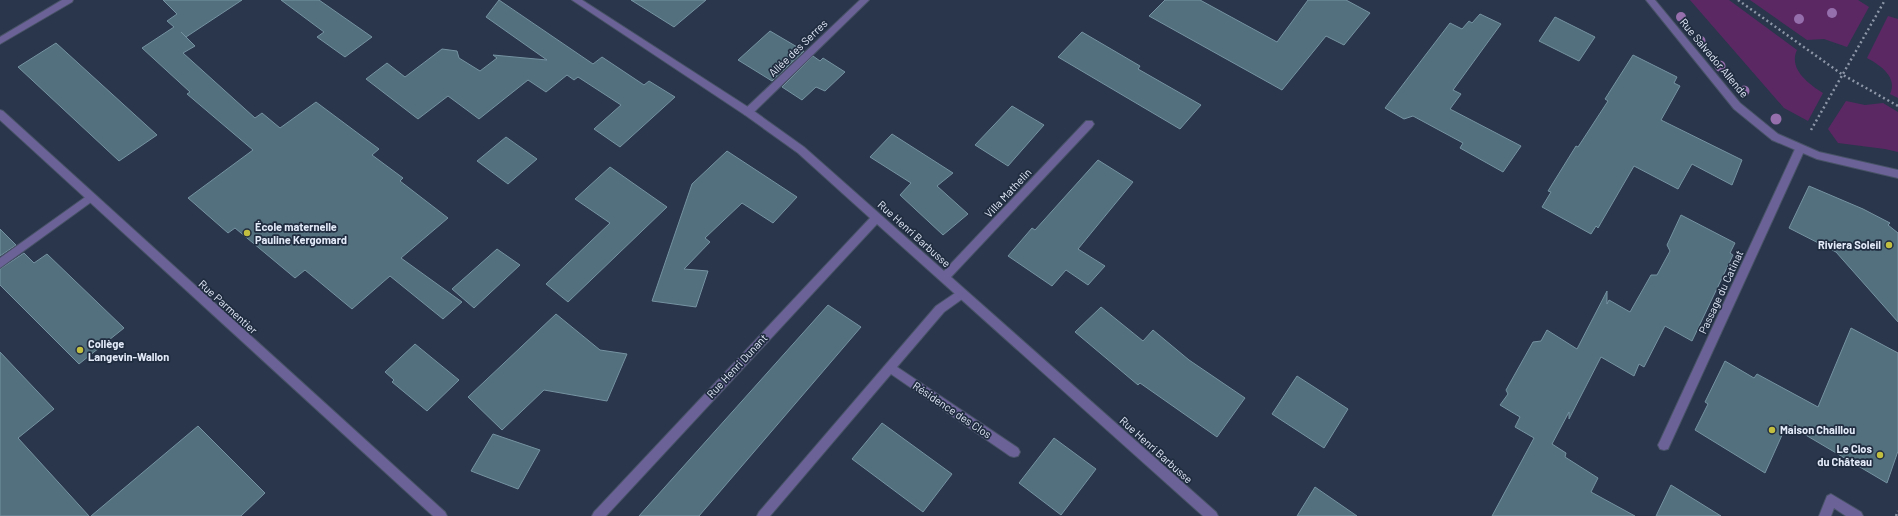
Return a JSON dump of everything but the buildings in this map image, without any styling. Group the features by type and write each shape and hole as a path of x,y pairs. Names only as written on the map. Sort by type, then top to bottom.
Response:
{"street":[{"path":"0,40 69,0"},
{"name":"Rue Henri Barbusse","path":"576,0 748,112 801,150 1212,516"},
{"name":"Allée des Serres","path":"748,112 865,0"},
{"name":"Rue Salvador Allende","path":"1650,0 1737,106 1775,137 1817,155 1898,174"},
{"name":"Rue Parmentier","path":"0,114 441,516"},
{"name":"Villa Mathelin","path":"944,278 1089,124"},
{"name":"Passage du Catinat","path":"1664,445 1800,149"},
{"path":"0,264 91,197"},
{"name":"Rue Henri Dunant","path":"598,516 877,217"},
{"path":"763,516 940,309 961,294"},
{"name":"Résidence des Clos","path":"890,368 1014,452"},
{"path":"1825,516 1831,500 1857,516"}],"path":[{"path":"1738,0 1843,75 1898,106"},
{"path":"1815,135 1810,132 1884,0"},
{"path":"1896,516 1898,511"}],"shaded area":[{"path":"1690,0 1729,0 1797,50 1795,63 1801,75 1823,93 1808,121 1784,108"},
{"path":"1750,0 1858,0 1869,7 1847,47 1824,39 1807,40"},
{"path":"1888,16 1898,19 1898,98 1890,94 1892,82 1890,77 1882,68 1867,58"},
{"path":"1846,101 1865,105 1883,103 1898,112 1898,152 1838,143 1828,129"}],"place":[{"name":"École maternelle Pauline Kergomard","path":"247,233"},
{"name":"Riviera Soleil","path":"1889,245"},
{"name":"Collège Langevin-Wallon","path":"80,350"},
{"name":"Maison Chaillou","path":"1772,430"},
{"name":"Le Clos du Château","path":"1880,455"}]}
